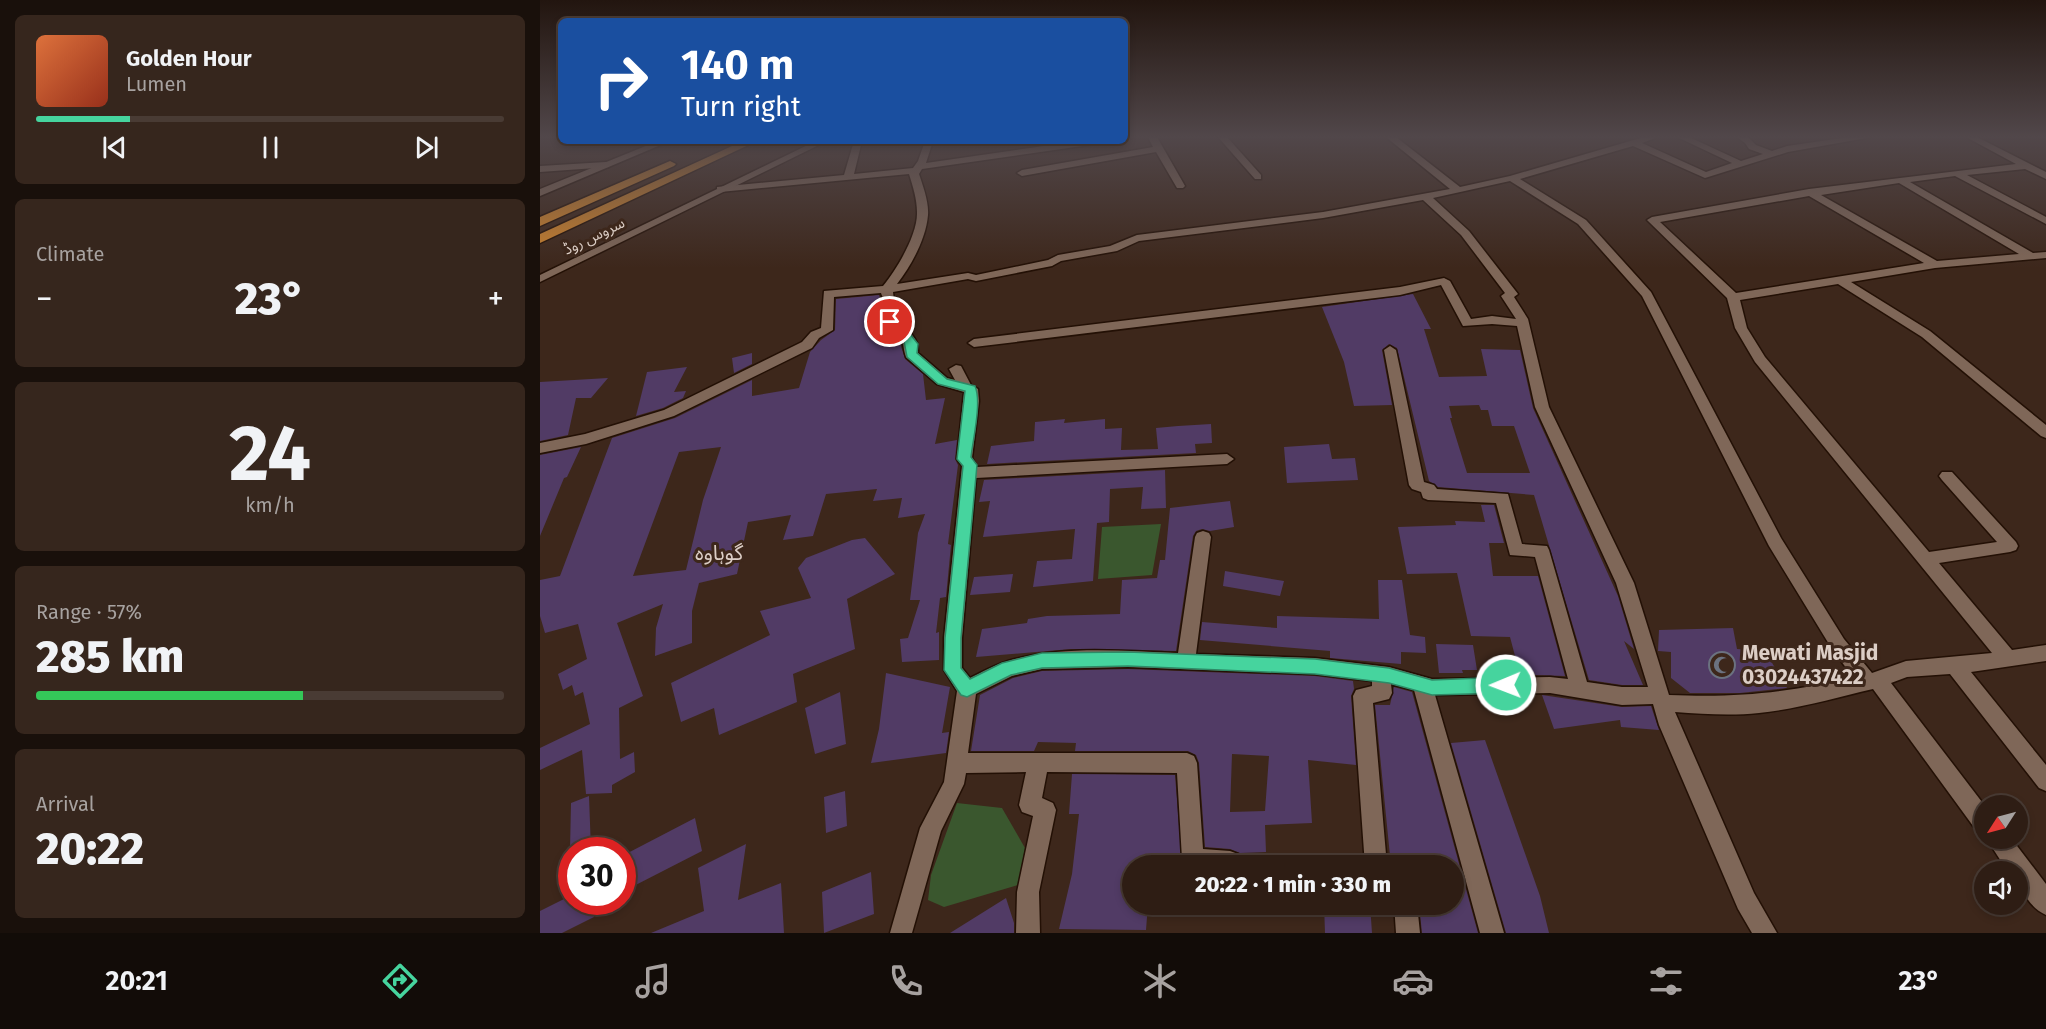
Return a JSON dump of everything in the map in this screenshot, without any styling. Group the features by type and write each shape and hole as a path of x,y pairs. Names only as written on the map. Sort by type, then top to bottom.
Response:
{"highway":[{"path":"540,222 633,181"},
{"path":"540,238 666,181"}],"street":[{"path":"540,193 569,181"},
{"name":"سروس روڈ","path":"540,279 738,181"},
{"path":"720,189 810,181"},
{"path":"900,932 931,828 954,784 967,689 953,670 953,638 970,465 964,459 972,401 971,388 942,381 911,354 912,344 903,332 892,328 890,322 894,313 888,300 887,289 900,272 914,244 923,215 916,181"},
{"path":"1177,181 1180,186"},
{"path":"1446,181 1458,190"},
{"path":"540,448 586,440 669,413 807,345 815,335 827,330 828,294 887,289 968,276 976,278 1052,263 1058,258 1113,249 1137,238 1323,215 1426,198 1501,181"},
{"path":"1516,181 1581,222 1647,295 1775,542 1838,644 1872,681 1974,809"},
{"path":"1896,181 1809,192 1652,220 1733,297 1741,328 1760,359 2008,659"},
{"path":"1901,181 2030,256"},
{"path":"1972,181 2046,221"},
{"path":"1809,192 1935,265"},
{"path":"1426,198 1465,233 1512,294 1507,296 1523,323 1542,407 1625,583 1669,725 1746,901 1765,933"},
{"path":"1733,297 1935,265 2046,255"},
{"path":"974,343 1400,291 1444,280 1467,323 1492,320 1523,323"},
{"path":"1842,281 1926,334 2046,433"},
{"path":"1390,350 1417,485 1429,489 1428,494 1502,498 1516,551 1541,550 1580,690"},
{"path":"956,369 966,388"},
{"path":"969,473 1227,459"},
{"path":"1926,559 2010,546 1947,476"},
{"path":"1186,660 1203,537"},
{"path":"967,689 1008,669 1042,661 1186,660 1315,666 1381,674 1432,687 1550,685 1622,696 1718,706 1759,704 1810,696 1872,681 1906,669 1955,666 2046,652"},
{"path":"1955,666 2046,781"},
{"path":"1375,855 1363,696 1382,693 1381,674"},
{"path":"1422,684 1492,933"},
{"path":"1028,933 1028,892 1045,810 1030,805 1038,762"},
{"path":"957,763 1187,763 1193,855"},
{"path":"2005,849 2046,903"},
{"path":"1406,915 1408,933"}],"green space":[{"path":"1161,524 1152,575 1098,579 1102,527"},
{"path":"957,803 1002,808 1025,848 1018,885 944,907 928,900 931,875"}],"building":[{"path":"1413,294 1431,329 1424,329 1439,377 1487,376 1481,349 1520,350 1533,408 1618,596 1634,649 1624,641 1643,685 1622,685 1589,680 1534,495 1438,487 1429,481 1397,348 1389,344 1382,350 1392,405 1354,406 1344,362 1322,307","holes":["1479,405 1481,410 1488,410 1492,426 1514,426 1530,473 1467,473 1450,418 1452,418 1449,406"]},
{"path":"879,295 885,314 881,323 886,332 899,340 905,359 923,374 926,400 945,398 935,444 957,440 955,459 958,465 948,544 951,545 946,597 940,598 936,633 939,632 939,660 902,662 900,639 908,638 920,600 910,600 918,533 925,514 898,518 902,498 873,501 877,489 826,494 813,536 783,540 791,515 748,522 737,574 699,583 692,611 692,643 655,656 656,628 663,604 617,623 643,696 619,708 620,759 634,752 635,772 612,785 612,793 586,794 582,750 540,770 540,748 590,724 583,692 575,696 572,685 563,690 558,674 587,659 578,624 545,633 540,616 540,580 560,576 612,438 675,418 752,380 752,396 799,388 810,352 835,330 836,299","holes":["721,447 703,500 686,570 633,576 679,452"]},
{"path":"752,353 752,364 734,373 732,358"},
{"path":"687,367 674,392 686,391 683,398 663,408 636,416 647,372"},
{"path":"608,378 591,398 576,398 568,435 540,441 540,382"},
{"path":"1065,419 1064,423 1105,419 1105,429 1122,428 1121,450 1158,449 1156,428 1178,426 1211,424 1212,443 1195,444 1196,453 987,464 991,446 1034,441 1035,422"},
{"path":"1329,444 1332,459 1355,458 1358,480 1287,483 1284,447"},
{"path":"581,447 567,477 564,478 540,536 540,455"},
{"path":"1165,470 1166,508 1141,509 1143,487 1110,489 1109,522 1097,523 1093,581 1033,587 1037,561 1072,559 1075,529 983,537 990,501 979,502 984,480"},
{"path":"1230,501 1234,527 1210,531 1202,529 1196,531 1193,536 1176,651 1071,649 976,657 982,629 1027,623 1028,619 1047,616 1120,614 1122,580 1157,578 1160,560 1165,560 1170,508"},
{"path":"1481,505 1494,505 1504,543 1489,543 1493,576 1538,576 1565,676 1535,675 1534,672 1519,671 1510,637 1471,636 1457,573 1407,574 1398,527 1456,525 1455,521 1485,522"},
{"path":"865,538 895,574 847,599 855,649 793,674 797,702 719,735 714,708 681,722 671,683 770,635 760,611 811,598 798,568 806,558 852,540"},
{"path":"1225,571 1284,581 1280,596 1223,586"},
{"path":"1013,574 1010,592 970,595 974,577"},
{"path":"1378,580 1402,580 1410,635 1425,637 1426,653 1401,652 1401,664 1330,658 1330,651 1200,640 1202,622 1277,628 1277,616 1379,619"},
{"name":"Mewati Masjid 03024437422","path":"1733,628 1737,649 1765,651 1787,688 1740,693 1690,693 1671,678 1671,652 1658,651 1659,630"},
{"path":"1436,644 1473,645 1477,670 1462,670 1463,673 1439,673"},
{"path":"1128,669 1315,676 1353,681 1354,689 1351,696 1356,765 1308,760 1312,823 1265,825 1266,852 1240,853 1230,849 1205,847 1199,763 1196,755 1188,751 1075,751 1076,743 1038,742 1034,751 971,751 980,695 1013,678 1042,671","holes":["1232,754 1269,756 1265,811 1230,812"]},
{"path":"886,673 950,687 942,733 949,732 946,753 871,763 879,729"},
{"path":"1394,687 1412,692 1457,855 1390,855 1375,705 1390,705"},
{"path":"840,692 846,744 815,754 805,708"},
{"path":"1542,695 1622,707 1651,706 1659,730 1621,727 1620,720 1554,729"},
{"path":"1485,740 1540,896 1549,933 1506,933 1451,743"},
{"path":"1072,774 1175,775 1181,855 1122,855 1122,915 1147,915 1146,930 1059,929 1072,874 1079,814 1069,814"},
{"path":"845,791 847,826 826,833 824,797"},
{"path":"589,796 591,837 570,837 571,803"},
{"path":"695,818 702,851 636,885 636,849"},
{"path":"746,844 738,900 781,883 784,933 651,933 704,911 698,868"},
{"path":"871,872 874,914 824,933 822,892"},
{"path":"1464,882 1478,933 1422,933 1420,915 1464,915"},
{"path":"1006,898 1014,923 1014,933 950,933"},
{"path":"558,902 558,915 594,915 594,917 562,933 540,933 540,911"},
{"path":"1324,915 1371,915 1372,933 1325,933"}],"place":[{"name":"Mewati Masjid 03024437422","path":"1722,665"}],"district":[{"name":"گوہاوہ","path":"719,553"}],"route":[{"path":"890,322 892,328 903,332 912,344 911,354 942,381 955,386 971,388 972,401 964,459 970,465 953,638 953,670 967,689 1008,669 1042,661 1128,659 1315,666 1389,675 1432,687 1506,685"}]}
